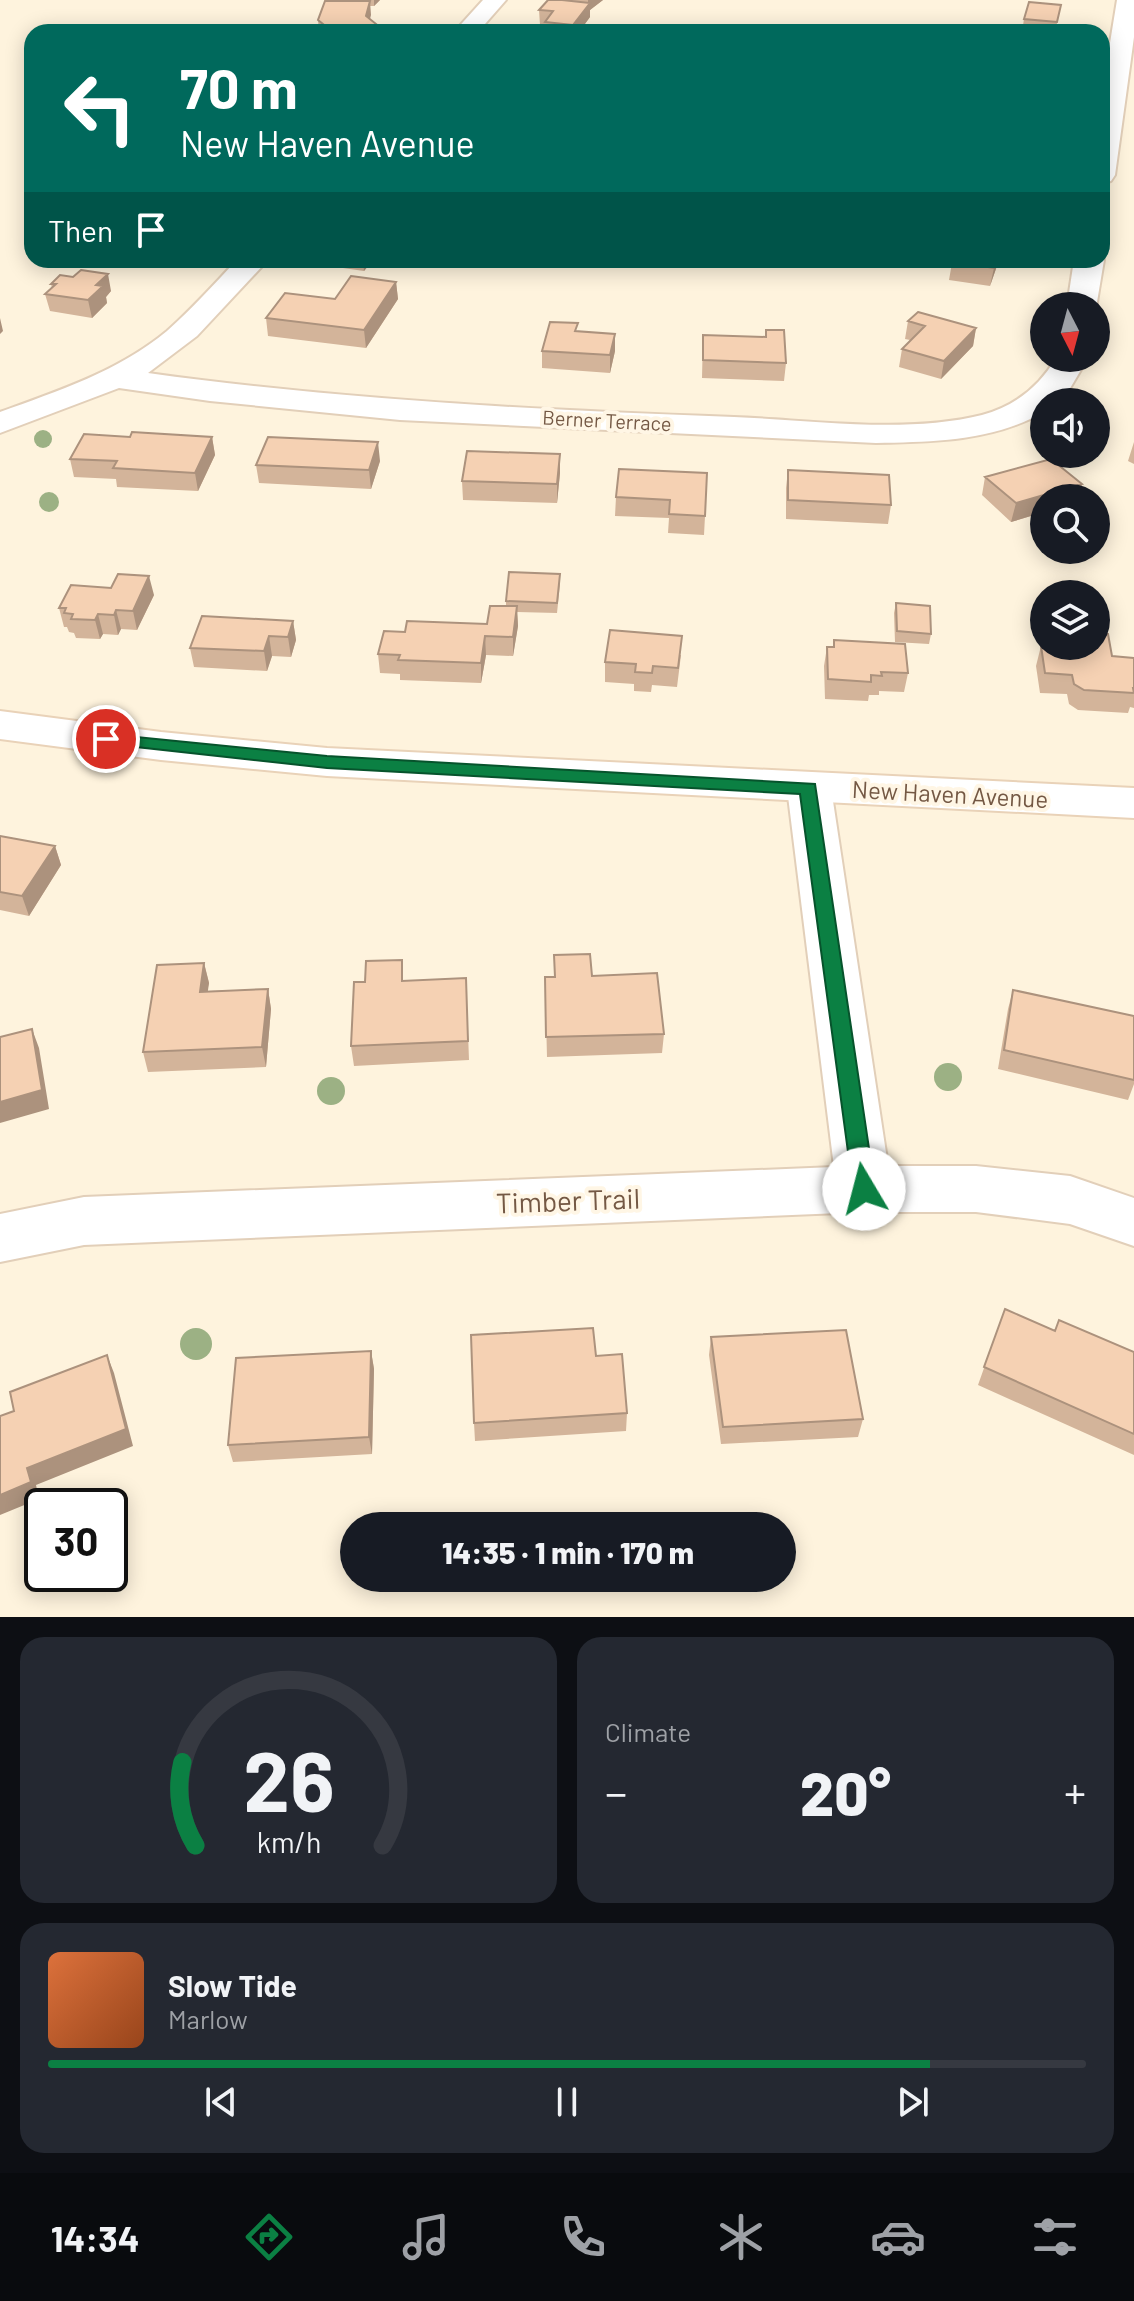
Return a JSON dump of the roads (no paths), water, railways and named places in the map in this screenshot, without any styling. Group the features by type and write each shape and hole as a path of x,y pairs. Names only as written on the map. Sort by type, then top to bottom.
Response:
{"street":[{"path":"472,24 495,0"},
{"path":"1110,121 1128,0"},
{"path":"0,423 116,378 176,338 245,268"},
{"path":"1084,292 1088,268"},
{"name":"Berner Terrace","path":"116,378 235,396 478,416 925,433 969,428 1004,419 1034,405 1056,386 1064,372"},
{"name":"New Haven Avenue","path":"0,725 161,746 327,762 1134,803"},
{"path":"809,788 864,1189"},
{"name":"Timber Trail","path":"0,1238 84,1221 864,1189 991,1190 1070,1200 1134,1222"}]}
